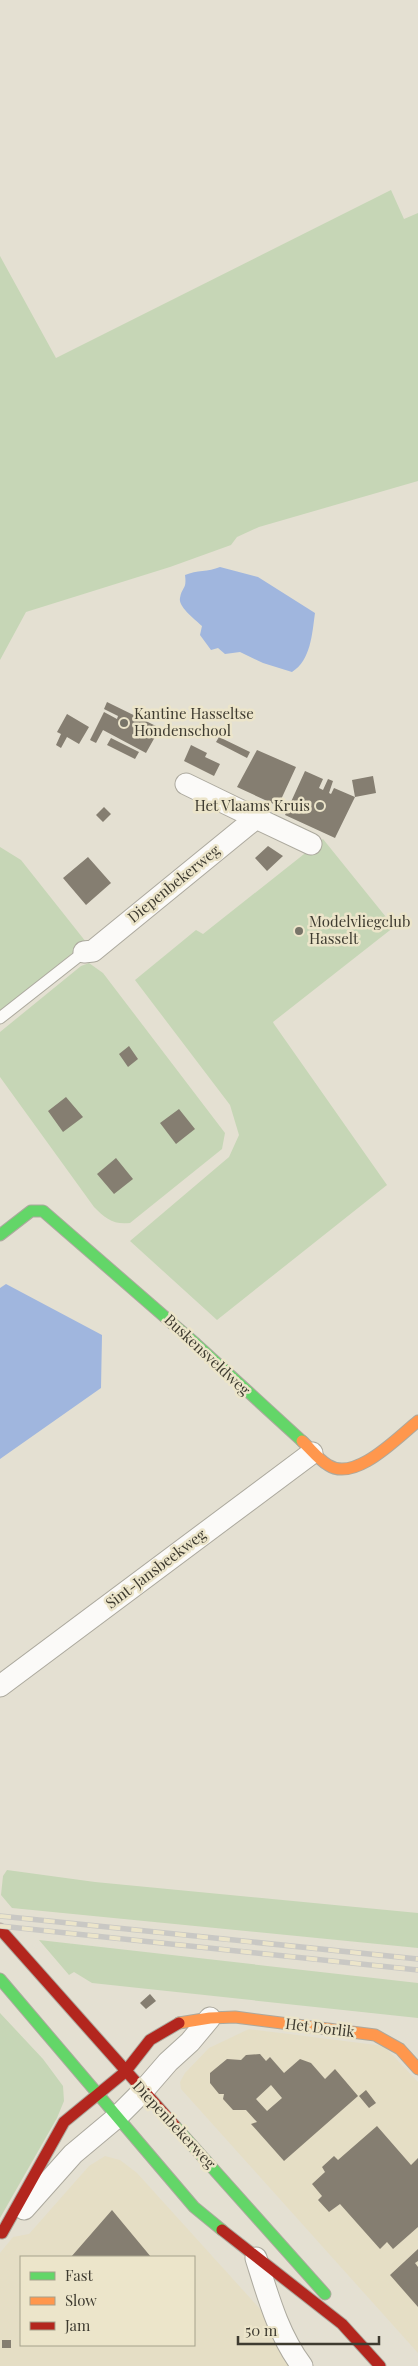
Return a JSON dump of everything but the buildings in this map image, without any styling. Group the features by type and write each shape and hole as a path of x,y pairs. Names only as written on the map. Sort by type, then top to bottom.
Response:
{"main road":[{"name":"Buskensveldweg","path":"0,1235 31,1211 43,1211 196,1344 329,1466 349,1469 362,1465 418,1421"},
{"name":"Diepenbekerweg","path":"0,1929 142,2092 332,2302 342,2324"},
{"name":"Diepenbekerweg","path":"0,1979 100,2095 116,2118 194,2207 256,2258 342,2324 380,2366"},
{"name":"Het Dorlik","path":"64,2122 100,2095 125,2072 150,2040 181,2022 235,2017 375,2035 400,2049 418,2069"},
{"path":"59,2046 72,2079"},
{"path":"1,2235 64,2122 70,2106"}],"street":[{"path":"186,784 311,844"},
{"name":"Diepenbekerweg","path":"88,952 256,818"},
{"name":"Sint-Jansbeekweg","path":"0,1686 312,1452"},
{"path":"1,2235 73,2154 116,2118 168,2062 190,2042 210,2018"},
{"path":"256,2258 275,2317 290,2350 302,2366"}],"lane":[{"path":"0,1018 88,952"}],"shaded area":[{"path":"249,2029 384,2046 418,2082 418,2353 181,2089 180,2082 185,2073 209,2048"},
{"path":"105,2156 120,2160 137,2173 270,2320 295,2366 0,2366 0,2253 13,2237 29,2234 89,2166"}],"green space":[{"path":"391,190 404,219 418,213 418,481 259,527 237,537 231,545 170,567 26,612 0,660 0,256 56,358"},
{"path":"323,839 394,927 273,1022 387,1185 217,1320 130,1241 229,1157 239,1135 230,1105 135,980 196,930 203,934"},
{"path":"0,847 21,860 86,942 0,1012"},
{"path":"89,963 103,973 225,1133 222,1149 130,1223 114,1222 94,1207 0,1077 0,1032 81,966"},
{"path":"7,1870 95,1882 418,1913 418,1948 12,1908 1,1895 3,1876"},
{"path":"39,1940 418,1983 418,2018 92,1983 74,1972 69,1975"},
{"path":"0,2013 43,2059 63,2086 64,2101 57,2118 0,2218"}],"water":[{"path":"220,567 258,577 315,613 307,654 292,672 263,663 240,652 225,654 218,648 211,650 200,635 202,626 184,609 180,602 185,586 185,575"},
{"path":"6,1284 102,1335 101,1388 0,1459 0,1288"}],"railway":[{"path":"0,1916 418,1959"},
{"path":"0,1926 418,1970"}],"traffic: fast":[{"path":"0,1235 31,1211 43,1211 196,1344 302,1441"},
{"path":"0,1979 194,2207 222,2230"},
{"path":"175,2126 325,2294"}],"traffic: slow":[{"path":"302,1441 317,1457 328,1465 339,1469 351,1468 376,1456 418,1421"},
{"path":"179,2023 210,2018 235,2017 375,2035 400,2049 418,2069"}],"traffic: jam":[{"path":"0,1929 175,2126"},
{"path":"2,2233 64,2122 125,2072 150,2040 179,2023"},
{"path":"222,2230 342,2324 380,2366"}],"place":[{"name":"Kantine Hasseltse Hondenschool","path":"124,723"},
{"name":"Het Vlaams Kruis","path":"320,806"},
{"name":"Modelvliegclub Hasselt","path":"299,931"}]}
